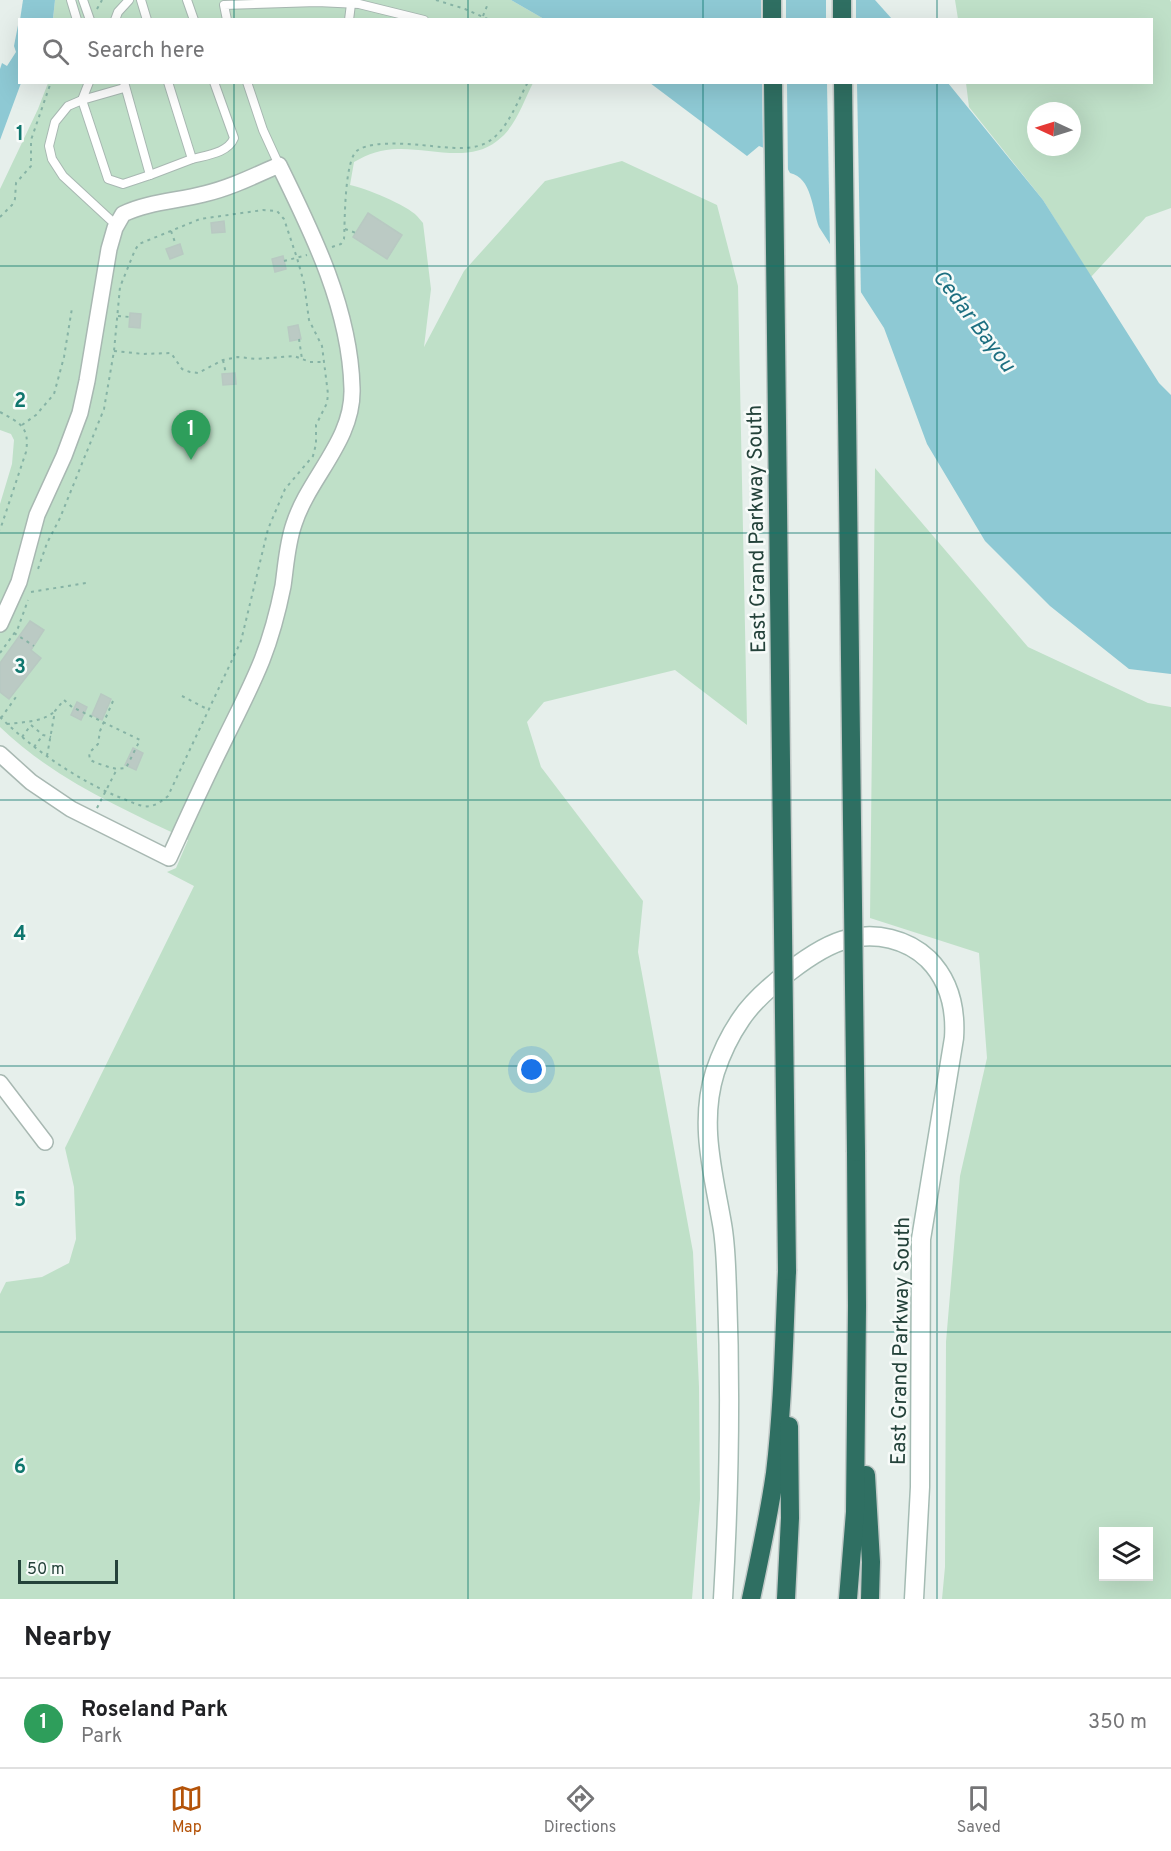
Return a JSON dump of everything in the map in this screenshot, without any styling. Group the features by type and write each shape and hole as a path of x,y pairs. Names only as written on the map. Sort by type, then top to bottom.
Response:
{"highway":[{"path":"772,0 772,18"},
{"path":"842,0 842,18"},
{"name":"East Grand Parkway South","path":"773,84 790,1518 786,1599"},
{"name":"East Grand Parkway South","path":"843,84 857,1306 855,1512 848,1599"},
{"path":"751,1599 775,1471 782,1391 787,1271"},
{"path":"857,1306 871,1562 870,1599"}],"street":[{"path":"0,754 31,782 71,809 169,858 262,661 280,599 294,523 343,432 352,405 350,360 337,304 310,231 279,165 234,185 205,194 134,208 123,214 109,249 80,413 64,456 37,515 4,627"},
{"name":"East Grand Parkway South","path":"723,1599 728,1523 727,1292 722,1226 708,1147 709,1098 715,1071 726,1045 741,1018 761,994 780,978 823,950 845,939 864,936 885,937 903,943 923,955 935,966 944,980 952,998 955,1018 954,1038 921,1239 920,1487 914,1599"},
{"path":"0,1083 45,1142"}],"lane":[{"path":"70,0 76,18"},
{"path":"83,0 89,18"},
{"path":"116,18 129,0"},
{"path":"141,0 146,18"},
{"path":"188,0 193,18"},
{"path":"227,18 224,5 307,2 351,4 416,18"},
{"path":"349,18 351,4"},
{"path":"88,84 82,100 108,179 123,183 231,145 234,138 215,84"},
{"path":"169,84 192,159"},
{"path":"249,84 263,130 279,165"},
{"path":"117,225 63,176 52,159 50,146 55,122 68,106 124,86 150,175"}],"path":[{"path":"436,0 486,18"},
{"path":"483,16 487,6"},
{"path":"0,217 12,205 15,199 16,183 30,166 32,140 50,84"},
{"path":"347,188 353,155 357,150 381,144 399,143 467,148 487,142 502,129 527,84"},
{"path":"13,694 16,697 0,718 21,738 47,756 106,791 144,806 153,806 168,796 241,641 265,539 285,489 309,462 315,450 316,424 327,403 328,394 319,337 309,320 304,283 284,219 277,211 200,219 139,244 135,249 120,287 114,351 104,409 60,518 47,543 37,573"},
{"path":"345,229 356,233"},
{"path":"171,231 176,245"},
{"path":"22,425 36,415 54,394 64,357 72,308"},
{"path":"118,316 130,317"},
{"path":"299,339 302,359"},
{"path":"114,351 142,354 171,353 182,369 198,373 211,364 238,357 258,359 288,356 324,362"},
{"path":"223,360 226,374"},
{"path":"0,412 22,425 28,439 26,452 0,530"},
{"path":"0,653 18,628 34,582"},
{"path":"31,592 86,584"},
{"path":"4,627 34,646"},
{"path":"182,696 209,710"},
{"path":"7,724 50,717 64,700 72,707 103,722 141,740 126,768 117,769 100,762 93,762 89,756 98,744 103,722 113,701"},
{"path":"47,756 55,711"},
{"path":"21,738 31,725 43,735 51,737"},
{"path":"34,747 43,735"},
{"path":"91,818 117,769"}],"green space":[{"path":"55,0 511,0 542,18 53,18"},
{"path":"955,0 1170,0 1171,208 1146,217 1091,277 1043,200 969,107 966,84 1153,84 1153,18 958,18"},
{"path":"48,84 533,84 509,129 486,148 462,153 392,149 375,152 354,162 350,185 395,202 412,212 423,223 431,289 424,347 464,271 545,181 622,161 717,205 738,286 747,725 675,670 544,702 527,722 541,767 643,901 638,952 693,1252 699,1387 700,1499 692,1599 0,1599 0,1294 6,1282 42,1277 69,1263 76,1239 74,1187 65,1148 194,886 167,872 176,868 188,840 89,791 43,762 0,727 0,504 12,464 14,440 11,434 0,430 0,189"},
{"path":"875,468 1028,647 1148,703 1171,707 1171,1599 942,1599 945,1567 946,1342 960,1176 987,1058 979,953 870,918"}],"water":[{"path":"23,0 55,0 53,18 20,18"},
{"path":"511,0 875,0 891,18 542,18"},
{"path":"18,25 18,84 21,84 0,140 0,69 2,63 7,66 16,52 14,46"},
{"name":"Cedar Bayou","path":"651,84 949,84 1043,200 1159,383 1171,395 1171,674 1129,669 1050,606 985,541 927,444 884,328 819,227 810,195 803,181 790,173 777,156 764,148 759,146 747,156"}],"pier":[{"path":"761,0 786,0 786,18 761,18"},
{"path":"826,0 856,0 856,18 826,18"},
{"path":"762,84 787,84 788,176 783,166 763,150"},
{"path":"827,84 857,84 861,299 830,248"}],"building":[{"path":"368,213 402,235 387,259 353,237"},
{"path":"224,221 225,232 212,233 211,223"},
{"path":"180,244 183,254 170,259 166,249"},
{"path":"283,256 286,269 275,272 272,259"},
{"path":"130,313 141,314 140,328 129,327"},
{"path":"298,325 301,339 290,341 288,327"},
{"path":"235,373 236,384 223,385 222,374"},
{"path":"30,621 44,630 31,650 41,658 9,699 0,692 0,663"},
{"path":"101,694 111,699 102,720 92,715"},
{"path":"77,702 87,707 81,720 71,715"},
{"path":"133,748 143,753 136,770 125,765"}],"place":[{"name":"Roseland Park","path":"191,460"}]}
